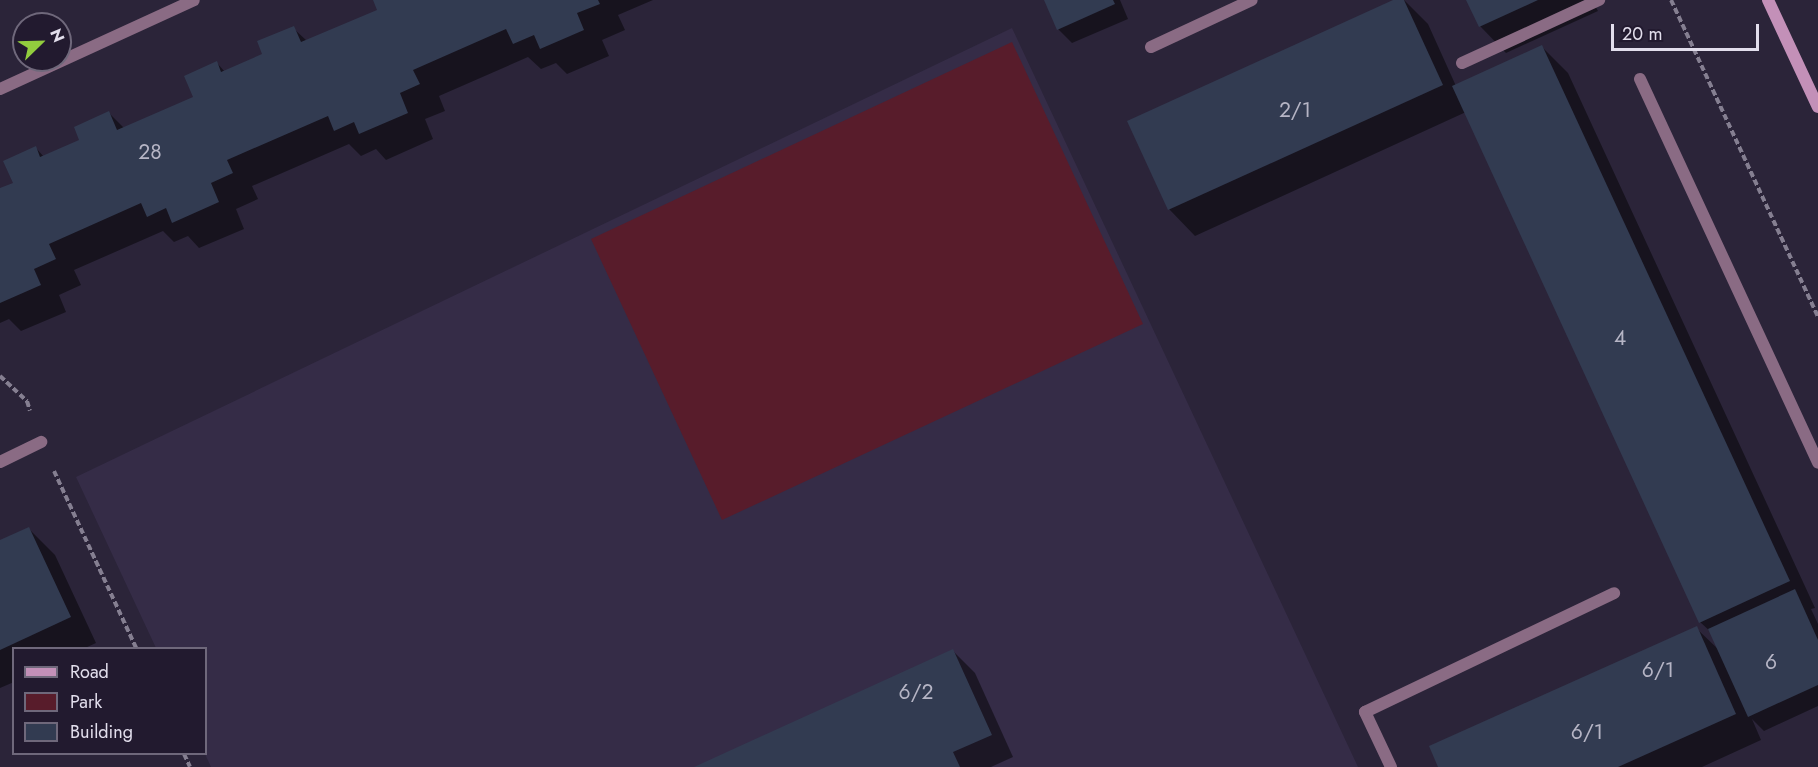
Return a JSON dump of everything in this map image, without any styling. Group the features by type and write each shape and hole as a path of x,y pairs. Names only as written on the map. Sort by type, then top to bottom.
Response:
{"main road":[{"path":"1767,0 1818,107"}],"lane":[{"path":"0,89 194,0"},
{"path":"1151,47 1252,0"},
{"path":"1462,63 1599,0"},
{"path":"1640,79 1818,463"},
{"path":"0,462 41,442"},
{"path":"1391,767 1365,712 1614,593"}],"path":[{"path":"1671,0 1818,317"},
{"path":"0,376 27,401 41,442 136,647"}],"shaded area":[{"path":"1012,28 1358,767 211,767 205,755 207,647 156,647 76,477"}],"green space":[{"path":"1012,42 1143,324 722,520 591,239"}],"building":[{"path":"373,0 598,0 600,4 577,13 584,30 540,49 534,35 513,44 506,29 413,70 420,84 400,93 408,113 359,134 354,122 334,131 328,116 227,160 233,173 211,183 219,202 172,223 166,208 147,217 141,203 49,244 56,259 34,269 41,285 0,303 0,188 13,183 3,161 36,146 40,157 79,140 74,127 109,111 117,130 193,97 184,76 217,61 221,72 262,54 257,41 294,26 301,42 377,10"},
{"path":"1044,0 1113,0 1115,4 1057,30"},
{"path":"1393,0 1404,0 1443,85 1168,210 1127,121"},
{"path":"1466,0 1538,0 1479,27"},
{"path":"1542,45 1790,581 1699,623 1452,86"},
{"path":"29,527 71,617 0,650 0,540"},
{"path":"1795,589 1818,640 1818,685 1748,717 1708,629"},
{"path":"1697,626 1736,714 1618,767 1438,767 1429,746"},
{"path":"953,649 992,735 953,752 960,767 694,767"}]}
